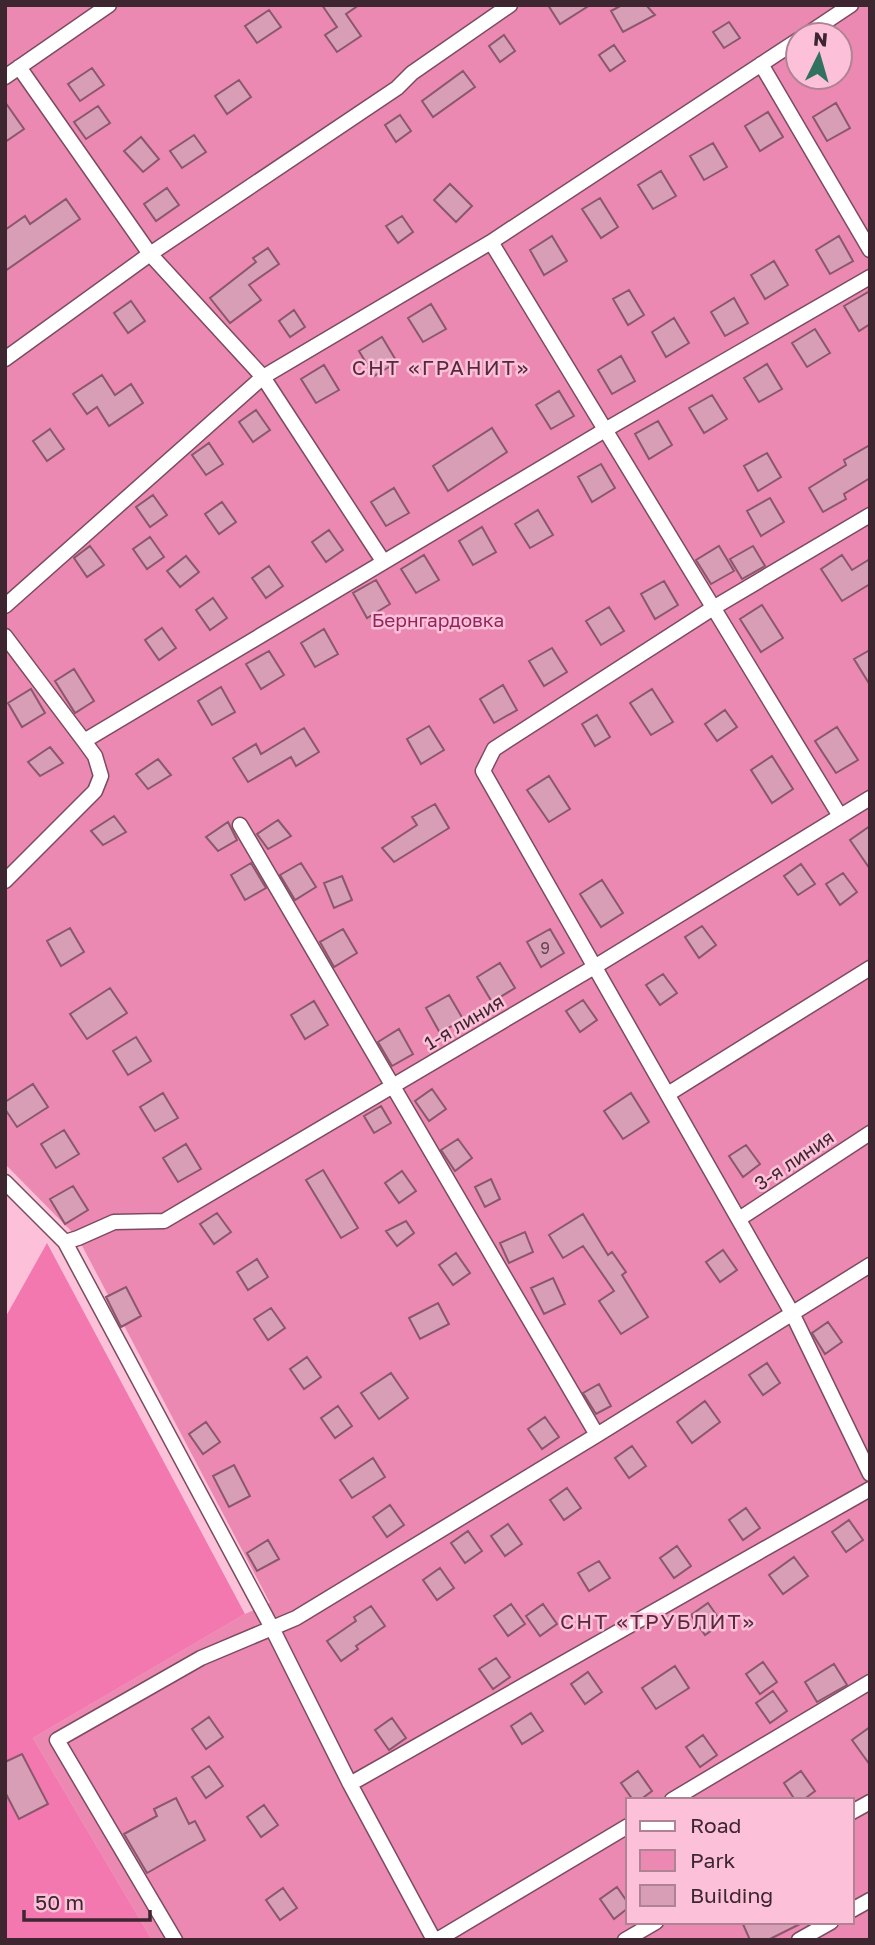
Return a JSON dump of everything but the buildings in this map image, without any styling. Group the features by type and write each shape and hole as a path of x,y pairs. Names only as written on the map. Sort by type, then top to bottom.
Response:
{"street":[{"path":"5,77 109,5"},
{"path":"5,359 149,254 397,88 412,73 510,5"},
{"path":"827,21 851,5"},
{"path":"5,606 263,377 491,242 784,49"},
{"path":"761,64 870,250"},
{"path":"19,67 149,254 263,377 383,561"},
{"path":"491,242 840,816"},
{"path":"84,741 383,561 870,277"},
{"path":"870,515 713,608 494,749 483,771 792,1313 870,1474"},
{"path":"5,636 84,741 102,776 95,791 5,881"},
{"name":"1-я линия","path":"65,1242 114,1222 164,1222 596,966 870,798"},
{"path":"240,825 597,1435"},
{"path":"668,1094 870,968"},
{"name":"3-я линия","path":"739,1219 870,1133"},
{"path":"5,1182 65,1242 272,1628 350,1784 435,1940 626,1827"},
{"path":"175,1940 57,1741 201,1658 296,1618 870,1265"},
{"path":"350,1784 870,1489"},
{"path":"675,1798 870,1682"},
{"path":"854,1811 870,1802"},
{"path":"854,1909 870,1900"},
{"path":"625,1940 653,1924"},
{"path":"799,1940 827,1924"}],"green space":[{"name":"Бернгардовка","path":"5,5 870,5 870,1940 152,1940 33,1738 245,1614 270,1603 78,1238 5,1164"}],"shaded area":[{"path":"47,1243 245,1614 33,1738 152,1940 5,1940 5,1318"}],"district":[{"name":"СНТ «ГРАНИТ»","path":"441,368"},
{"name":"СНТ «ТРУБЛИТ»","path":"658,1622"}]}
